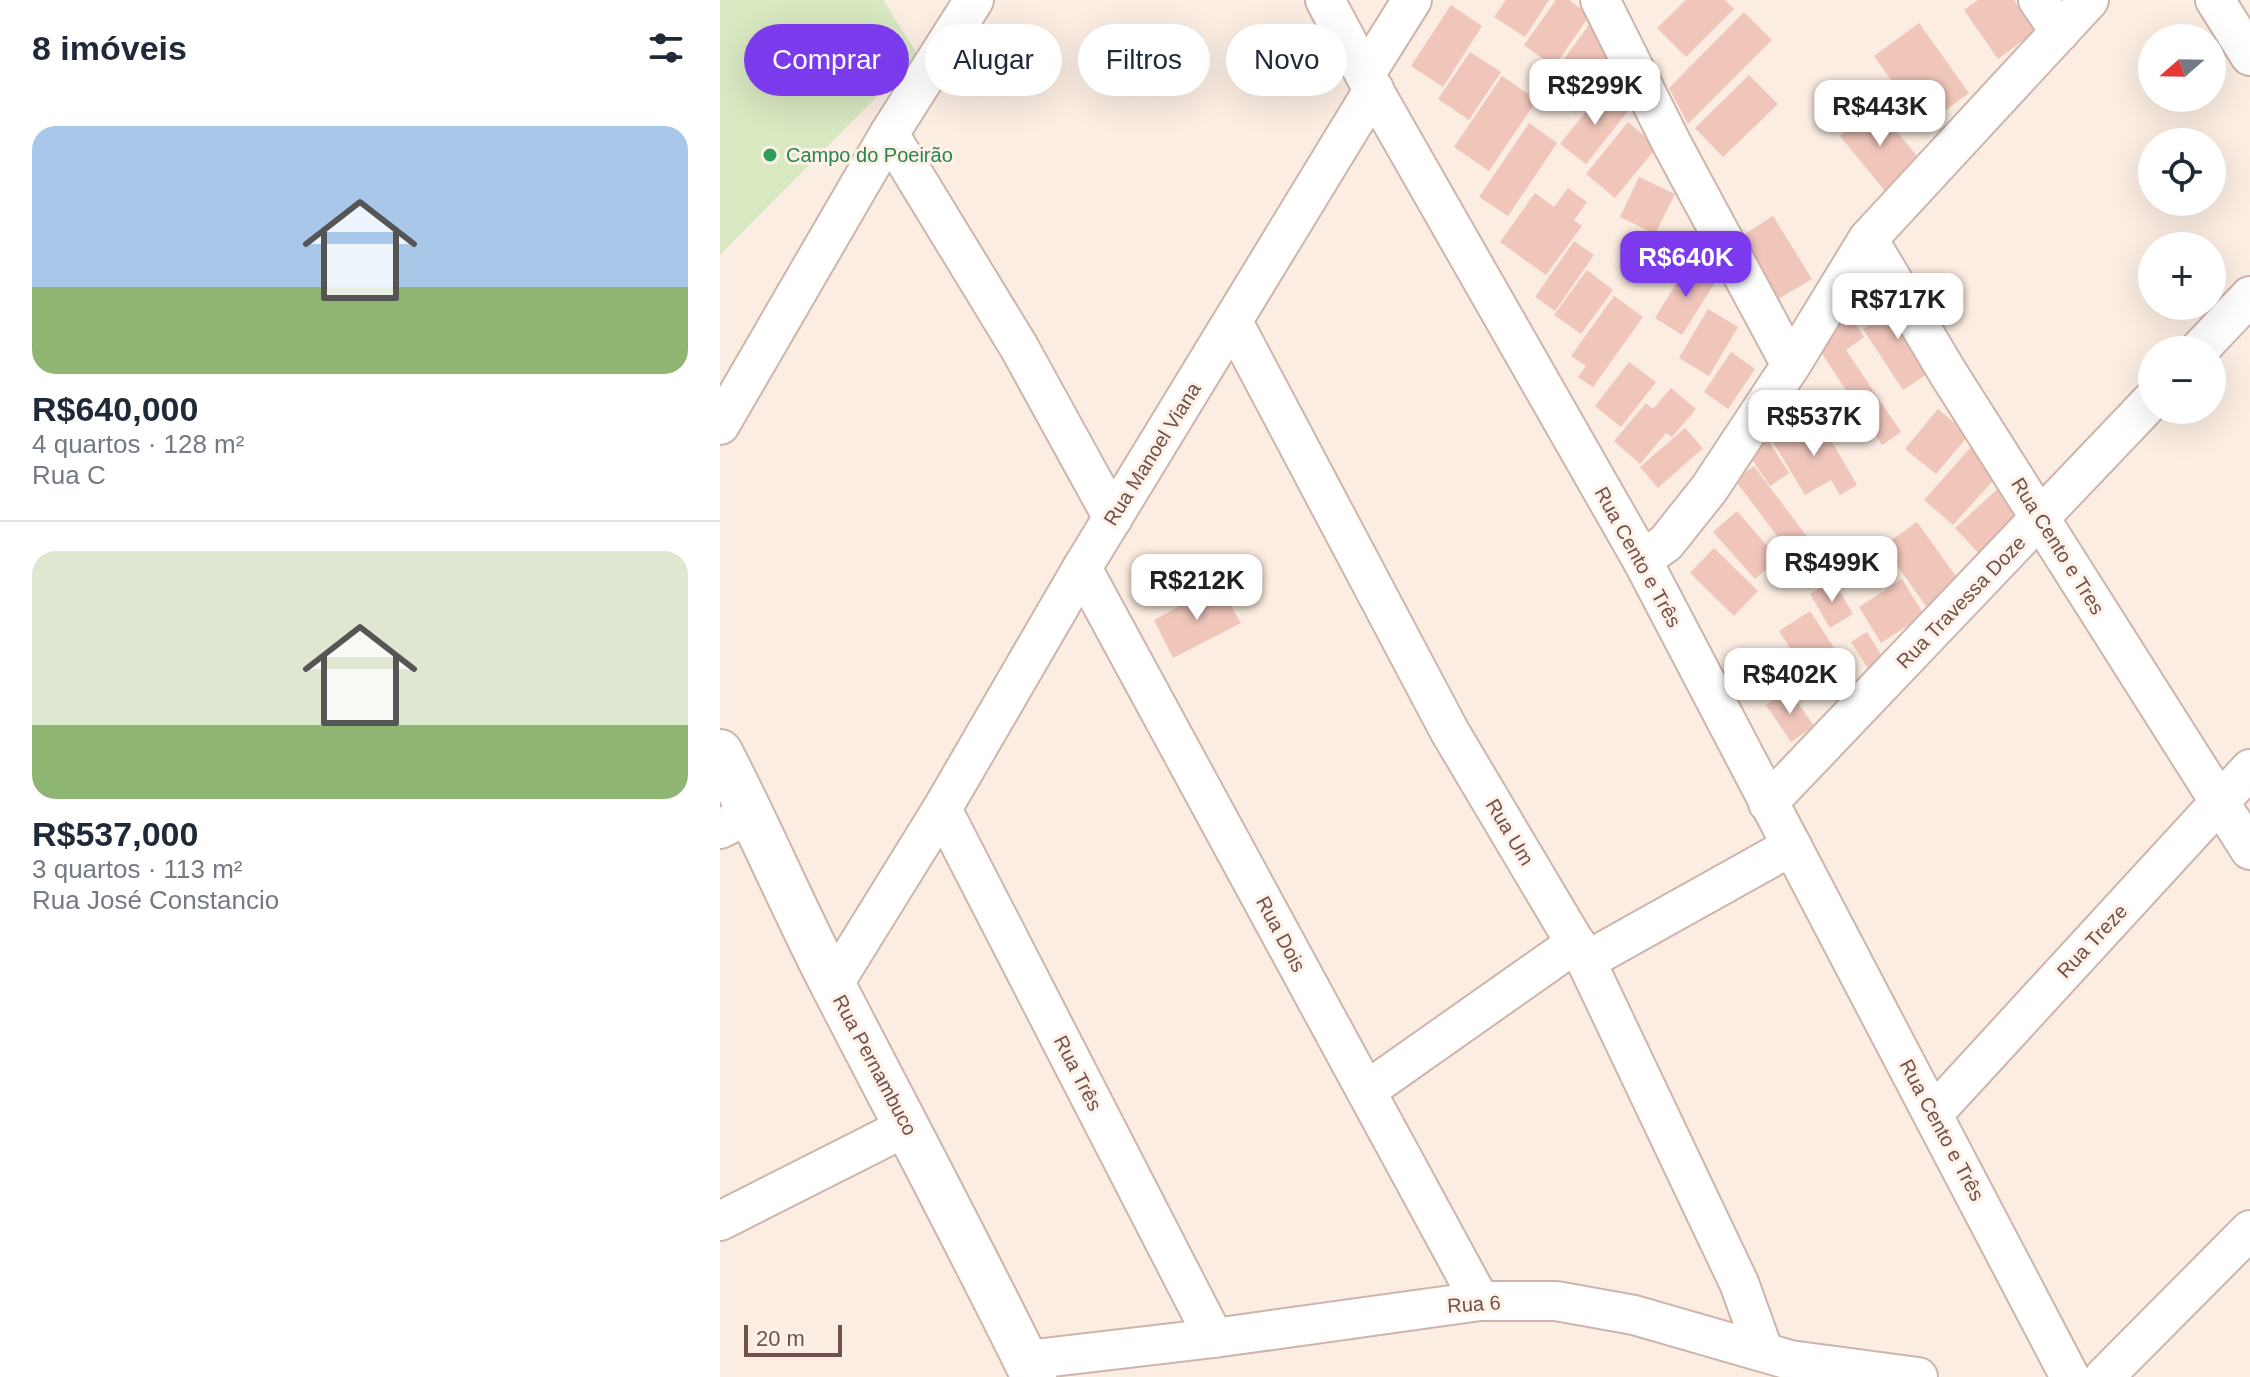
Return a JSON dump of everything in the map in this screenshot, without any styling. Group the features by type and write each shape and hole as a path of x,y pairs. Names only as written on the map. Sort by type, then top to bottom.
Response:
{"street":[{"path":"720,425 889,134 974,0"},
{"name":"Rua Cento e Três","path":"1325,0 1642,560 2070,1377"},
{"name":"Rua Manoel Viana","path":"833,985 942,809 1082,568 1233,322 1370,82 1412,0"},
{"path":"1600,0 1672,144 1791,365"},
{"path":"2038,0 2060,32"},
{"path":"1642,560 1666,543 1709,489 1791,365 1868,239 2089,0"},
{"path":"2215,0 2250,56"},
{"path":"889,134 1019,347 1113,518"},
{"name":"Rua Cento e Tres","path":"1868,239 1948,373 2250,850"},
{"path":"2212,336 2250,296"},
{"name":"Rua Um","path":"1233,322 1450,732 1581,952 1733,1271 1784,1363"},
{"name":"Rua Travessa Doze","path":"1768,803 2138,415"},
{"name":"Rua Dois","path":"1082,568 1480,1301"},
{"name":"Rua Pernambuco","path":"720,752 736,821 833,985 1030,1368"},
{"name":"Rua Treze","path":"1934,1113 2250,769"},
{"name":"Rua Três","path":"942,809 1214,1338"},
{"path":"1366,1091 1581,952 1792,846"},
{"path":"720,1221 908,1126"},
{"path":"2104,1377 2250,1230"},
{"name":"Rua 6","path":"1030,1368 1214,1338 1480,1301 1556,1301 1634,1315 1784,1363 1918,1377"}],"green space":[{"name":"Campo do Poeirão","path":"720,0 883,0 898,24 744,24 744,96 877,96 720,255"},
{"name":"Campo do Poeirão","path":"909,41 918,55 909,64"}],"building":[{"path":"1506,0 1549,0 1525,37 1494,17"},
{"path":"1556,0 1569,0 1590,15 1554,67 1524,45"},
{"path":"1686,0 1725,0 1734,9 1686,57 1657,28"},
{"path":"1978,0 2014,0 2036,31 1998,59 1964,10"},
{"path":"1451,5 1482,26 1443,87 1411,66"},
{"path":"1744,12 1772,40 1688,124 1669,88"},
{"path":"1591,22 1615,61 1576,113 1543,88"},
{"path":"1919,23 1969,93 1924,126 1874,56"},
{"path":"1470,52 1501,72 1469,120 1438,99"},
{"path":"1749,75 1778,104 1723,157 1695,128"},
{"path":"1502,76 1537,100 1489,171 1454,147"},
{"path":"1604,89 1629,110 1586,164 1560,144"},
{"path":"1876,106 1921,161 1885,191 1840,136"},
{"path":"1628,122 1657,147 1615,198 1586,174"},
{"path":"1529,123 1557,143 1508,216 1479,197"},
{"path":"1639,177 1675,194 1655,234 1620,217"},
{"path":"1568,188 1587,202 1574,220 1582,226 1546,275 1500,242 1535,193 1554,207"},
{"path":"1773,216 1812,279 1775,301 1737,239"},
{"path":"1649,233 1681,254 1665,280 1632,261"},
{"path":"1574,241 1594,255 1555,311 1535,297"},
{"path":"1689,263 1716,281 1682,335 1655,318"},
{"path":"1587,270 1613,290 1581,334 1554,315"},
{"path":"1882,281 1939,366 1903,390 1863,329 1884,315 1868,291"},
{"path":"1614,296 1643,317 1593,387 1578,377 1586,366 1571,356"},
{"path":"1708,309 1738,327 1709,376 1679,358"},
{"path":"1850,316 1864,337 1846,350 1901,432 1882,445 1817,346"},
{"path":"1731,352 1755,369 1728,409 1704,392"},
{"path":"1629,362 1656,382 1621,427 1595,406"},
{"path":"1671,388 1696,409 1672,437 1666,433 1640,464 1614,441 1646,403 1653,409"},
{"path":"1844,392 1864,427 1837,443 1816,408"},
{"path":"1938,409 1969,435 1936,474 1905,449"},
{"path":"1817,416 1857,485 1840,495 1831,480 1805,495 1773,442"},
{"path":"1685,428 1703,448 1658,488 1640,467"},
{"path":"1766,437 1789,473 1770,486 1746,451"},
{"path":"1971,447 2000,473 1953,525 1924,500"},
{"path":"1754,466 1817,550 1798,564 1735,480"},
{"path":"2002,485 2031,518 1985,560 1955,528"},
{"path":"1737,511 1778,559 1755,579 1713,532"},
{"path":"1917,522 1960,582 1926,606 1883,546"},
{"path":"1714,548 1758,591 1734,616 1690,573"},
{"path":"1902,579 1924,615 1881,643 1859,607"},
{"path":"1833,580 1853,614 1830,628 1810,594"},
{"path":"1219,585 1241,623 1173,658 1154,620"},
{"path":"1810,611 1851,674 1820,694 1779,631"},
{"path":"1867,632 1892,672 1876,681 1851,642"},
{"path":"1788,689 1814,726 1791,742 1766,705"}],"place":[{"name":"Campo do Poeirão","path":"770,155"}]}
